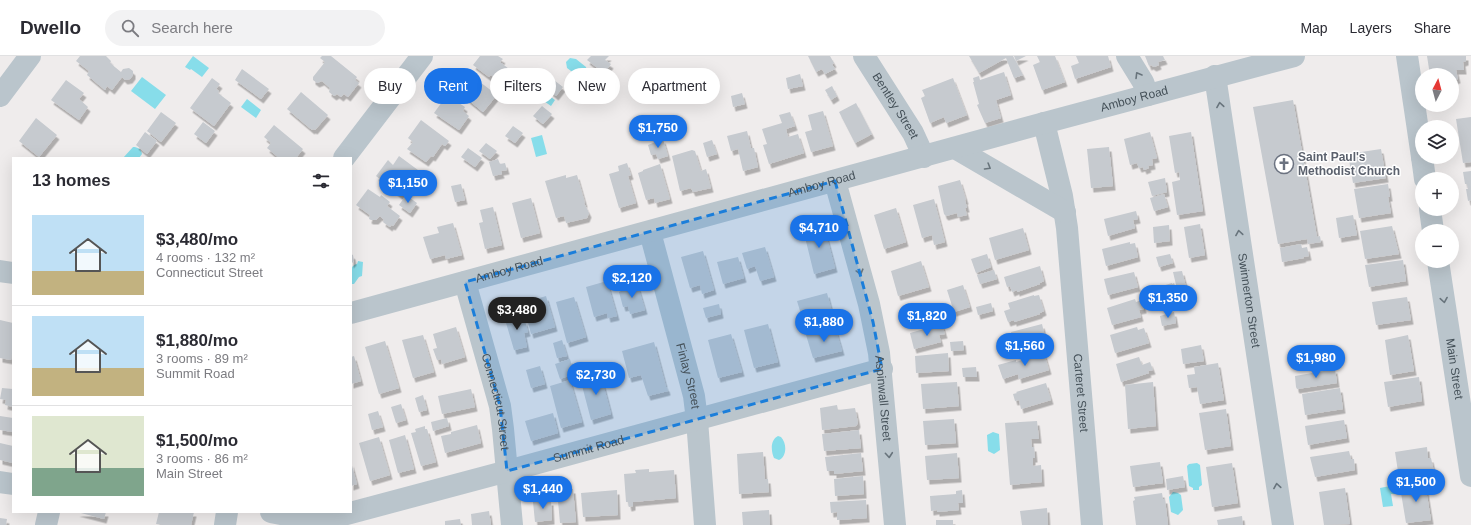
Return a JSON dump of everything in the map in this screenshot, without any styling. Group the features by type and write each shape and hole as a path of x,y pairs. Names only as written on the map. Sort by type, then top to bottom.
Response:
{"street":[{"path":"0,96 30,56"},
{"path":"345,157 422,56"},
{"name":"Bentley Street","path":"864,56 913,133 924,157"},
{"path":"1127,56 1148,95"},
{"name":"Amboy Road","path":"352,313 1215,76 1294,56"},
{"path":"1407,56 1417,120"},
{"name":"Swinnerton Street","path":"1215,76 1283,525"},
{"name":"Carteret Street","path":"1044,123 1065,212 1092,525"},
{"path":"955,148 1065,212"},
{"name":"Aspinwall Street","path":"835,181 873,322 882,369 895,525"},
{"name":"Finlay Street","path":"650,232 694,396 704,525"},
{"name":"Main Street","path":"1439,268 1471,476"},
{"path":"0,271 12,273"},
{"name":"Connecticut Street","path":"466,282 500,406 508,471 512,525"},
{"name":"Summit Road","path":"352,513 882,369"},
{"path":"0,482 12,484"},
{"path":"46,525 49,513"},
{"path":"225,525 228,513"},
{"name":"Summit Road","path":"276,513 319,522 350,513"}],"highlighted area":[{"path":"835,181 873,322 882,369 507,471 500,406 465,282"}],"water":[{"path":"193,56 209,68 202,77 191,69 190,70 185,67"},
{"path":"570,58 576,59 586,68 567,68 566,62"},
{"path":"142,77 166,95 155,109 131,91"},
{"path":"247,99 261,110 256,118 241,107"},
{"path":"542,135 547,154 536,157 531,138"},
{"path":"133,147 138,148 142,154 140,157 124,157"},
{"path":"358,261 363,262 362,276 359,277 354,284 352,284 352,267 357,264"},
{"path":"993,432 999,434 1000,450 994,454 988,451 987,435"},
{"path":"778,436 781,437 785,446 784,456 779,460 774,458 772,452 772,443"},
{"path":"1197,463 1200,465 1202,485 1199,487 1199,490 1193,490 1193,488 1189,486 1187,466 1189,464"},
{"path":"1394,486 1395,494 1391,494 1393,506 1383,507 1380,488"},
{"path":"1173,492 1181,495 1183,510 1178,515 1171,512 1169,497"}],"building":[{"path":"80,56 106,56 111,61 110,63 121,72 123,69 129,68 133,71 133,75 130,79 125,80 122,77 112,90 107,86 105,90 87,75 89,71 76,61"},
{"path":"322,56 331,56 357,77 355,80 359,83 348,97 344,94 341,97 337,94 334,96 329,92 330,88 322,81 317,83 313,80 313,77 325,62 320,58"},
{"path":"480,56 498,56 503,59 500,62 508,68 490,68 489,77 482,72 482,68 477,68 473,65"},
{"path":"591,56 609,56 605,60 611,64 608,68 597,68 587,60"},
{"path":"808,56 830,56 834,63 832,64 835,69 825,74 822,69 816,72"},
{"path":"969,56 1013,56 1023,75 1014,78 1006,58 979,73"},
{"path":"1014,56 1026,56 1016,61"},
{"path":"1037,56 1055,56 1065,82 1042,90 1033,65 1040,62"},
{"path":"1076,56 1108,56 1111,67 1075,79 1071,66 1079,63"},
{"path":"1145,56 1163,56 1165,60 1158,62 1159,65 1154,67 1151,65 1149,66"},
{"path":"1427,56 1466,56 1466,61 1463,62 1464,70 1459,70 1459,68 1429,68"},
{"path":"242,69 269,89 261,99 235,80"},
{"path":"1004,72 1011,95 996,100 1001,118 985,123 977,105 979,104 973,78 979,76 980,80"},
{"path":"800,74 803,86 788,89 786,78"},
{"path":"212,78 220,84 216,89 219,91 218,93 231,103 214,126 190,108"},
{"path":"953,78 967,115 946,123 944,117 930,123 921,98 925,96 922,90"},
{"path":"66,80 84,93 79,99 88,107 79,120 51,100"},
{"path":"556,82 563,87 556,96"},
{"path":"482,84 490,90 490,104 483,112 473,104 482,104"},
{"path":"832,86 837,96 831,100 825,90"},
{"path":"301,92 328,115 315,130 312,130 287,109"},
{"path":"742,93 745,104 733,107 731,96"},
{"name":"Saint Paul's Methodist Church","path":"1293,100 1317,237 1320,236 1321,242 1308,244 1307,239 1278,244 1253,107"},
{"path":"856,103 872,134 855,143 839,112"},
{"path":"440,104 460,104 465,107 463,111 469,116 459,130 434,113"},
{"path":"542,106 552,114 543,124 533,116"},
{"path":"823,111 833,146 811,152 805,132 812,130 808,115"},
{"path":"161,112 176,123 161,142 147,131"},
{"path":"790,112 795,126 786,129 788,137 798,134 804,153 769,164 763,145 767,144 762,129 782,123 779,115"},
{"path":"1471,117 1471,162 1463,163 1459,138 1459,120 1456,119"},
{"path":"36,118 57,135 39,157 19,141"},
{"path":"421,120 449,141 445,146 442,144 433,157 431,156 426,162 407,149 413,142 408,138"},
{"path":"203,122 215,131 206,143 194,134"},
{"path":"274,125 303,149 297,157 278,157 267,148 271,143 264,137"},
{"path":"513,126 523,133 515,143 505,136"},
{"path":"747,131 751,148 754,148 758,167 743,171 738,149 731,151 727,136"},
{"path":"145,132 157,141 147,154 136,145"},
{"path":"1150,132 1157,158 1152,159 1153,165 1148,166 1149,168 1144,170 1143,167 1139,168 1137,163 1130,165 1124,139"},
{"path":"1191,132 1203,211 1177,215 1172,182 1180,180 1179,172 1175,173 1169,136"},
{"path":"663,139 668,156 658,159 656,154 651,155 648,145"},
{"path":"712,140 717,154 707,157 703,143"},
{"path":"486,143 497,151 490,159 479,151"},
{"path":"1109,147 1113,186 1091,188 1087,149"},
{"path":"468,148 482,158 475,167 461,157"},
{"path":"1381,149 1386,178 1353,183 1348,154"},
{"path":"692,150 695,151 701,171 706,169 711,188 693,192 691,188 680,191 672,156"},
{"path":"399,156 418,170 409,181 412,183 401,196 376,176 388,160 393,165"},
{"path":"498,159 500,164 505,163 507,170 501,171 502,174 493,176 489,162"},
{"path":"627,163 631,175 628,176 636,203 619,208 609,174 619,171 618,166"},
{"path":"660,164 670,199 655,203 654,198 646,200 638,173"},
{"path":"1471,171 1471,200 1468,201 1466,189 1468,189 1467,184 1465,184 1463,172"},
{"path":"566,175 566,178 577,175 584,203 589,213 587,218 566,223 564,216 556,218 545,181"},
{"path":"1165,178 1167,192 1152,196 1148,182"},
{"path":"960,180 966,200 967,208 965,208 967,215 958,217 957,213 946,216 944,214 938,186"},
{"path":"461,184 465,200 455,202 451,186"},
{"path":"1388,184 1390,197 1388,197 1391,213 1359,218 1354,189"},
{"path":"368,189 380,197 381,195 390,202 387,206 400,216 393,226 391,225 390,227 383,222 384,220 380,216 376,220 369,219 370,215 356,205"},
{"path":"1164,194 1168,207 1154,211 1150,198"},
{"path":"406,195 417,203 410,213 399,205"},
{"path":"531,198 540,233 521,238 512,203"},
{"path":"934,199 945,242 934,245 932,235 922,238 913,205"},
{"path":"493,207 502,245 485,249 479,223 483,222 480,210"},
{"path":"896,208 906,242 884,249 874,215"},
{"path":"1136,211 1138,219 1133,220 1135,228 1108,236 1104,219"},
{"path":"1353,215 1357,235 1339,238 1336,218"},
{"path":"453,223 462,255 446,259 445,255 430,259 423,237 439,233 437,227"},
{"path":"823,223 835,268 814,274 803,229"},
{"path":"1200,224 1205,255 1189,258 1184,227"},
{"path":"1169,225 1170,241 1154,243 1153,227"},
{"path":"1392,226 1399,254 1365,259 1360,231"},
{"path":"1023,228 1029,250 995,260 989,238"},
{"path":"1130,242 1130,244 1135,243 1138,257 1106,266 1102,249"},
{"path":"1301,244 1302,248 1307,247 1309,256 1282,262 1280,248"},
{"path":"765,247 774,277 760,281 755,266 747,269 742,253"},
{"path":"703,251 714,290 702,294 700,285 690,288 681,257"},
{"path":"352,254 353,255 354,261 352,263"},
{"path":"987,254 991,267 976,273 971,259"},
{"path":"1170,254 1173,263 1159,267 1156,257"},
{"path":"738,257 744,278 723,284 717,262"},
{"path":"1403,260 1406,281 1369,287 1365,265"},
{"path":"921,261 929,287 898,296 891,271"},
{"path":"1040,266 1044,281 1040,284 1017,292 1017,290 1012,292 1010,286 1007,287 1004,277"},
{"path":"994,270 997,279 980,284 977,275"},
{"path":"1182,271 1186,287 1177,289 1173,272"},
{"path":"1134,272 1138,287 1108,295 1104,279"},
{"path":"607,281 617,316 608,318 607,313 594,317 586,287"},
{"path":"637,283 645,310 630,314 628,306 623,307 619,292 623,290 622,287"},
{"path":"1174,283 1177,291 1163,297 1159,287"},
{"path":"963,285 970,307 954,312 947,290"},
{"path":"827,293 833,316 804,324 797,301"},
{"path":"1034,295 1039,295 1044,311 1040,314 1014,322 1014,320 1008,322 1004,311 1010,309 1008,303"},
{"path":"546,296 555,327 531,334 523,303"},
{"path":"574,297 586,337 567,343 556,302"},
{"path":"1407,297 1411,320 1376,325 1372,302"},
{"path":"1135,299 1136,302 1142,300 1144,309 1139,310 1141,317 1112,325 1107,308"},
{"path":"991,303 993,311 978,315 976,307"},
{"path":"719,304 721,314 706,318 703,308"},
{"path":"519,312 521,322 525,321 528,332 524,333 527,347 514,350 504,316"},
{"path":"1174,312 1176,323 1162,326 1160,316"},
{"path":"0,320 12,323 12,354 11,360 0,358"},
{"path":"768,324 778,362 754,368 744,330"},
{"path":"942,324 945,334 939,335 941,342 914,349 910,333"},
{"path":"1042,324 1046,341 1041,344 1016,351 1011,332"},
{"path":"456,327 465,357 442,364 441,359 437,360 433,349 437,348 433,334"},
{"path":"835,327 842,351 813,358 806,335"},
{"path":"1137,327 1138,330 1144,328 1149,343 1115,353 1110,335"},
{"path":"731,334 742,372 718,378 708,340"},
{"path":"423,335 434,372 413,378 402,340"},
{"path":"1408,335 1414,371 1390,375 1385,340"},
{"path":"562,340 567,356 557,358 553,343"},
{"path":"385,341 399,388 379,394 365,347"},
{"path":"963,341 964,350 951,351 950,342"},
{"path":"654,342 668,391 648,396 641,375 629,378 622,351"},
{"path":"1201,345 1204,361 1183,364 1181,349"},
{"path":"948,353 949,371 916,373 915,356"},
{"path":"1044,353 1049,370 1019,379 1018,374 1003,379 998,365 1016,360 1016,362"},
{"path":"354,356 361,381 352,384 352,357"},
{"path":"1139,357 1142,365 1150,362 1153,370 1148,371 1149,373 1121,382 1116,364"},
{"path":"570,359 574,374 560,379 555,364"},
{"path":"1218,363 1224,400 1200,404 1197,387 1189,388 1187,375 1195,374 1194,367"},
{"path":"540,366 545,384 531,388 526,370"},
{"path":"976,367 977,377 963,377 962,368"},
{"path":"1335,369 1337,383 1297,389 1296,387 1295,376"},
{"path":"600,372 611,414 591,420 580,378"},
{"path":"1419,377 1422,401 1388,407 1384,382"},
{"path":"570,380 582,422 561,428 550,386"},
{"path":"957,382 959,406 923,409 921,384"},
{"path":"1153,382 1156,426 1128,429 1125,385"},
{"path":"1046,383 1051,400 1021,409 1019,400 1015,401 1013,394"},
{"path":"2,388 12,389 12,407 5,405 6,400 0,399"},
{"path":"1340,388 1343,409 1305,415 1302,394"},
{"path":"471,389 475,407 442,414 438,396"},
{"path":"423,395 427,410 419,412 415,398"},
{"path":"401,404 406,420 396,423 391,407"},
{"path":"837,405 838,410 855,408 858,423 856,426 822,430 820,408"},
{"path":"1226,409 1231,446 1205,450 1199,413"},
{"path":"378,411 383,427 372,430 368,414"},
{"path":"553,413 558,433 531,441 525,421"},
{"path":"0,416 12,418 12,432 0,430"},
{"path":"447,418 449,426 433,431 431,422"},
{"path":"954,419 956,443 925,445 923,421"},
{"path":"1344,420 1347,438 1308,445 1305,426"},
{"path":"1037,421 1039,439 1031,439 1032,447 1034,447 1035,458 1033,458 1033,466 1041,465 1042,482 1010,485 1005,423"},
{"path":"477,425 481,443 445,453 441,436"},
{"path":"425,426 436,462 421,466 411,433 416,432 415,429"},
{"path":"859,430 861,448 824,451 822,434"},
{"path":"405,435 414,469 398,473 389,440"},
{"path":"379,437 390,475 370,481 359,443"},
{"path":"0,443 12,446 12,463 0,460"},
{"path":"1427,447 1428,458 1431,458 1434,472 1399,478 1395,452"},
{"path":"1349,451 1351,459 1354,459 1355,470 1315,477 1310,457"},
{"path":"763,452 765,479 768,479 769,492 739,494 737,454"},
{"path":"861,453 863,471 834,474 834,471 827,471 825,457"},
{"path":"957,453 959,478 927,480 925,456"},
{"path":"1160,462 1163,483 1133,487 1130,466"},
{"path":"1232,463 1238,503 1212,507 1206,467"},
{"path":"352,466 357,484 352,486"},
{"path":"649,469 649,472 674,470 676,498 633,502 633,506 629,507 628,502 626,502 624,474 636,473 635,470"},
{"path":"863,476 864,494 835,496 834,479"},
{"path":"1183,476 1185,487 1167,490 1166,479"},
{"path":"1425,483 1431,520 1406,523 1400,487"},
{"path":"1345,488 1350,524 1324,525 1319,492"},
{"path":"573,489 576,522 560,523 557,490"},
{"path":"617,490 618,515 583,517 581,493"},
{"path":"962,490 963,503 958,503 959,510 937,512 937,510 931,511 930,496 956,494 956,491"},
{"path":"1162,493 1163,499 1165,499 1168,525 1136,525 1133,501 1135,500 1134,497"},
{"path":"547,495 548,501 551,501 552,520 535,522 533,502 541,502 540,496"},
{"path":"866,500 867,518 837,520 837,512 831,513 830,502"},
{"path":"1047,508 1048,525 1022,525 1020,511"},
{"path":"769,510 770,525 743,525 742,512"},
{"path":"489,511 491,525 472,525 471,514"},
{"path":"81,513 106,513 104,519"},
{"path":"159,513 194,513 191,525 156,524"},
{"path":"1242,516 1243,525 1218,525 1217,520"},
{"path":"0,518 7,519 6,525 0,525"},
{"path":"460,519 461,525 445,525 445,521"},
{"path":"936,520 953,520 953,525 936,525"}],"place":[{"name":"Saint Paul's Methodist Church","path":"1284,164"}]}
